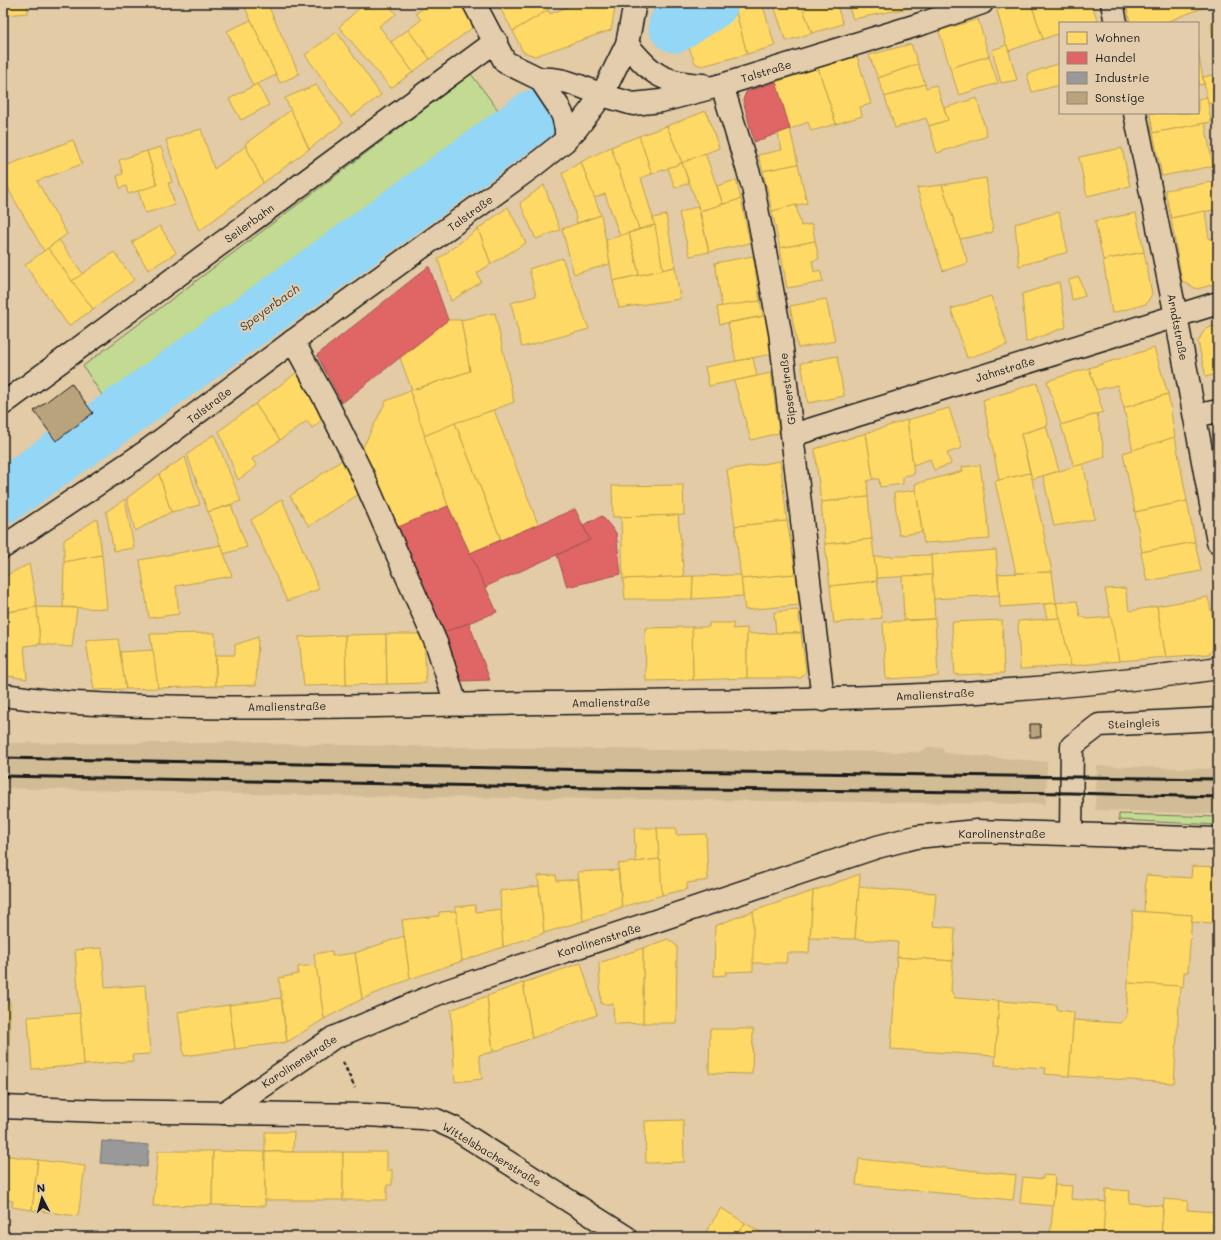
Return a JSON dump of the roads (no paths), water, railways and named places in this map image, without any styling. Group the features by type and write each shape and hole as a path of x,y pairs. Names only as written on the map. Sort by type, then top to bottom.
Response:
{"street":[{"path":"474,3 496,41 506,62 540,79 563,116 566,129 566,139"},
{"path":"540,79 549,78 569,82 602,95 627,44 635,3"},
{"name":"Talstraße","path":"3,547 144,453 293,341 506,186 566,139 581,124 602,95 633,104 661,100 722,85 924,23 982,3"},
{"path":"1112,3 1116,22"},
{"name":"Seilerbahn","path":"3,404 496,41"},
{"path":"627,44 640,60 654,73 664,79 686,84 722,85"},
{"name":"Gipserstraße","path":"722,85 753,187 768,258 780,332 793,435 822,700"},
{"name":"Arndtstraße","path":"1134,114 1176,316 1218,542"},
{"name":"Jahnstraße","path":"793,435 1218,303"},
{"path":"293,341 326,401 363,476 437,645 456,704"},
{"path":"1194,416 1218,411"},
{"name":"Amalienstraße","path":"3,695 74,703 218,707 822,700 984,692 1150,678 1218,668"},
{"name":"Steingleis","path":"1071,833 1072,746 1099,725 1218,719"},
{"name":"Karolinenstraße","path":"224,1113 333,1038 438,994 877,848 916,837 977,830 1218,838"},
{"path":"3,1107 224,1113"},
{"name":"Wittelsbacherstraße","path":"224,1113 366,1115 436,1120 454,1128 626,1237"}],"waterway":[{"name":"Speyerbach","path":"675,26 712,3"},
{"name":"Speyerbach","path":"3,497 171,378 534,116"}],"railway":[{"path":"3,758 598,770 1218,779"},
{"path":"3,776 595,788 1071,793 1218,797"}]}
